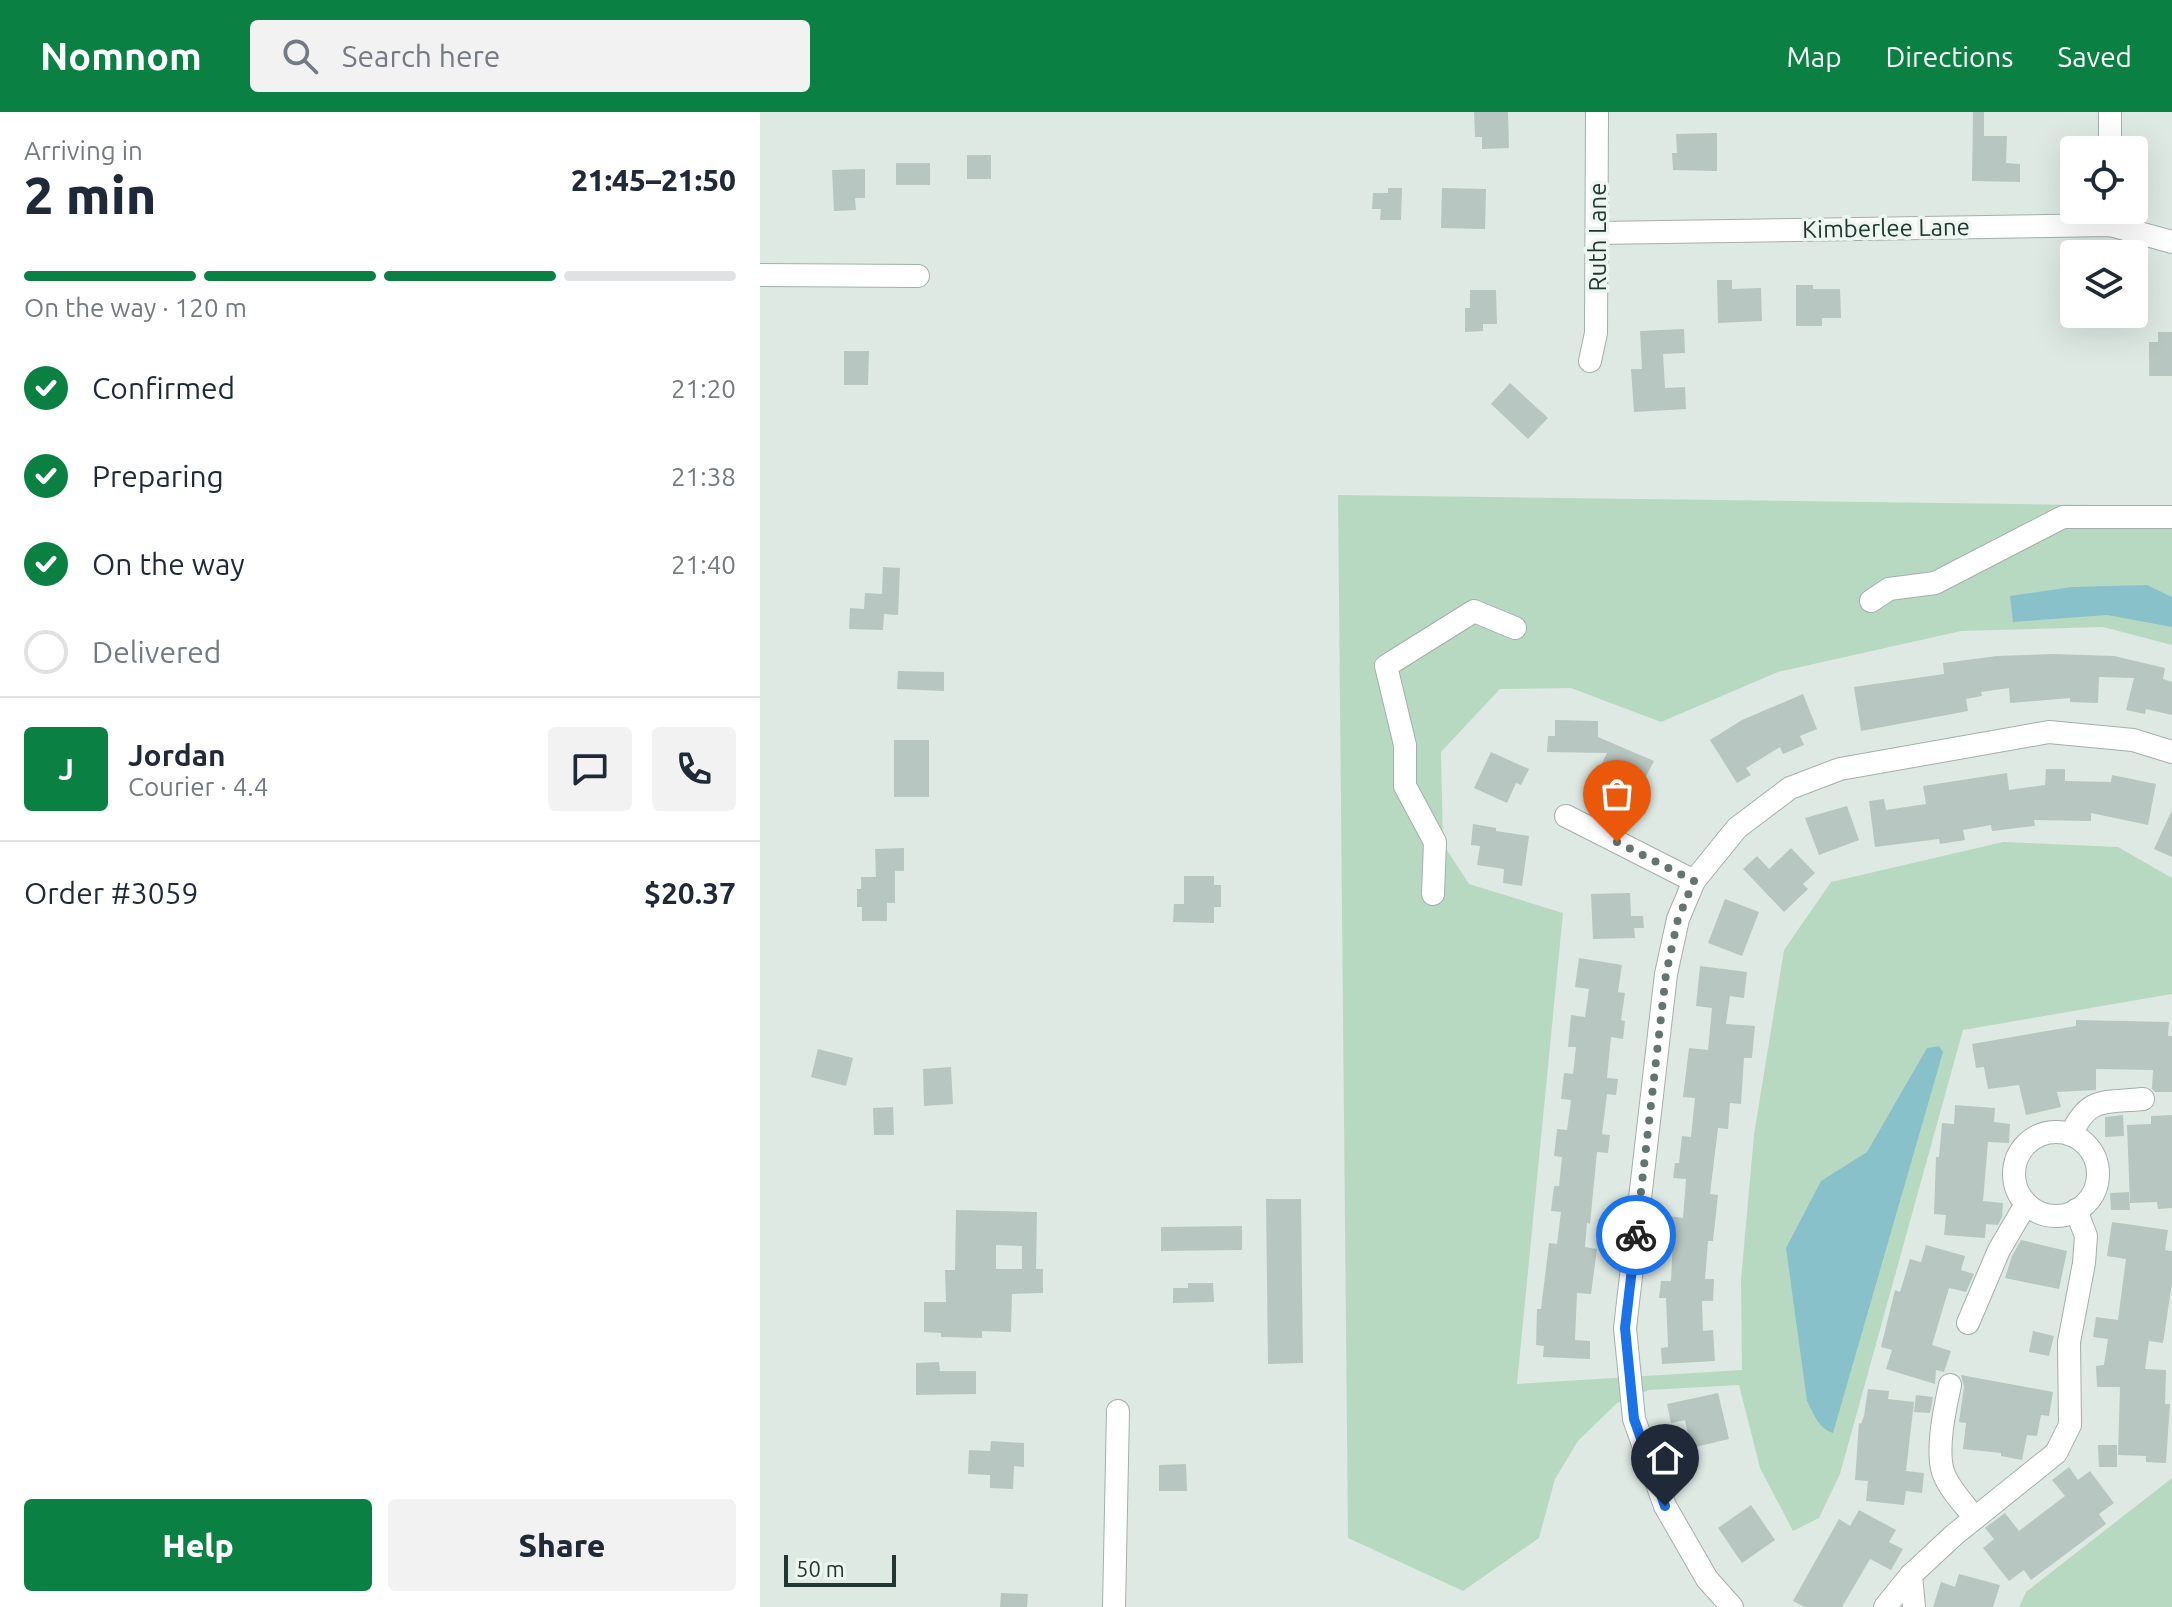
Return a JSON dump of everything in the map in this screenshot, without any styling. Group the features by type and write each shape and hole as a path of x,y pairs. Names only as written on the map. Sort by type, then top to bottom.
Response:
{"street":[{"name":"Ruth Lane","path":"1590,361 1596,333 1597,112"},
{"path":"2110,112 2110,136"},
{"name":"Kimberlee Lane","path":"1597,233 2060,219"},
{"name":"Kimberlee Lane","path":"2127,224 2172,242"},
{"path":"760,275 918,276"},
{"path":"1871,601 1889,589 1935,583 2063,517 2172,517"},
{"path":"1433,894 1435,842 1405,786 1405,745 1386,666 1474,611 1515,628"},
{"path":"1732,1607 1707,1579 1665,1506 1634,1419 1625,1328 1666,974 1678,919 1694,881 1737,828 1790,788 1840,769 2049,732 2133,740 2172,752"},
{"path":"1566,816 1694,881"},
{"path":"2071,1135 2086,1109 2099,1104 2143,1099"},
{"path":"2057,1132 2071,1135 2092,1152 2097,1165 2094,1191 2087,1202 2076,1210 2050,1216 2026,1204 2014,1179 2015,1164 2020,1151 2043,1134 2057,1132"},
{"path":"1968,1323 1999,1250 2026,1204"},
{"path":"1885,1607 1911,1575 1975,1518 2056,1453 2070,1425 2069,1342 2086,1236 2076,1210"},
{"path":"1950,1385 1942,1442 1943,1471 1954,1493 1975,1518"},
{"path":"1114,1607 1118,1411"},
{"path":"1911,1575 1914,1607"}],"green space":[{"path":"1338,495 2172,506 2172,645 2103,627 1961,631 1778,672 1661,722 1571,688 1500,689 1441,752 1443,844 1469,884 1563,913 1517,1384 1742,1370 1741,1280 1754,1135 1784,950 1831,882 2003,842 2118,847 2172,878 2172,994 1963,1030 1840,1474 1819,1518 1793,1531 1760,1468 1739,1385 1649,1390 1617,1403 1578,1441 1555,1479 1539,1538 1463,1591 1348,1538"},
{"path":"2172,1478 2172,1607 2019,1607 2026,1592"}],"water":[{"path":"2147,585 2172,597 2172,627 2107,615 2013,622 2010,596 2072,587"},
{"path":"1939,1046 1943,1052 1833,1433 1820,1424 1807,1401 1786,1248 1821,1181 1867,1152 1927,1048"}],"building":[{"path":"1474,112 1508,112 1509,148 1482,149 1482,137 1475,137"},
{"path":"1973,112 1984,112 1984,136 2007,136 2006,163 2020,164 2020,182 1972,181"},
{"path":"1717,133 1717,171 1673,170 1672,153 1677,153 1676,134"},
{"path":"967,155 991,155 991,179 967,179"},
{"path":"896,163 930,163 930,185 896,185"},
{"path":"865,169 865,198 855,198 856,210 834,211 832,170"},
{"path":"1388,188 1402,188 1401,220 1380,220 1381,209 1372,209 1373,193 1388,193"},
{"path":"1442,188 1486,189 1485,229 1441,228"},
{"path":"1717,280 1732,280 1732,289 1761,288 1762,321 1718,323"},
{"path":"1796,285 1813,285 1813,289 1840,289 1841,318 1822,318 1822,326 1796,326"},
{"path":"1470,290 1496,290 1497,324 1483,324 1483,331 1465,332 1465,308 1470,308"},
{"path":"1684,329 1685,353 1663,354 1665,388 1685,387 1686,409 1634,412 1631,369 1642,369 1640,331"},
{"path":"2158,332 2172,332 2172,376 2149,376 2149,342 2158,342"},
{"path":"844,351 869,351 868,385 844,385"},
{"path":"1510,383 1548,418 1528,439 1491,404"},
{"path":"883,567 900,568 898,615 884,614 883,630 849,629 850,608 864,609 865,593 882,594"},
{"path":"1997,656 2114,656 2165,668 2163,679 2172,682 2172,715 2146,709 2145,714 2126,710 2134,678 2099,677 2098,703 2070,702 2070,698 2010,703 2009,688 1981,692 1982,696 1966,699 1968,711 1861,731 1854,687 1944,674 1943,663"},
{"path":"898,671 944,672 944,691 897,689"},
{"path":"1803,694 1817,729 1800,736 1804,745 1783,754 1780,747 1746,768 1751,775 1737,783 1710,740 1742,720"},
{"path":"1555,720 1598,721 1598,737 1654,761 1641,786 1599,770 1607,753 1547,752 1548,736 1555,736"},
{"path":"894,740 929,740 929,797 894,797"},
{"path":"1491,752 1529,769 1521,785 1516,783 1507,803 1474,788"},
{"path":"2046,769 2065,769 2065,781 2111,782 2112,775 2156,784 2148,825 2091,813 2091,821 2034,820 2035,826 1992,831 1991,825 1963,830 1965,840 1940,844 1939,839 1875,847 1869,801 1884,799 1886,810 1926,804 1923,786 2007,773 2009,790 2045,785"},
{"path":"1847,806 1859,840 1819,855 1805,818"},
{"path":"2172,810 2172,857 2154,849"},
{"path":"1473,824 1529,836 1522,886 1503,883 1504,869 1477,865 1480,846 1471,845"},
{"path":"904,848 904,871 895,871 895,903 887,903 887,921 862,921 862,907 857,907 857,889 861,889 861,877 876,877 875,849"},
{"path":"1791,848 1815,873 1803,884 1808,889 1784,912 1743,869 1757,856 1769,869"},
{"path":"1184,876 1214,876 1214,885 1221,885 1221,907 1214,907 1214,923 1173,922 1174,904 1184,904"},
{"path":"1630,893 1631,916 1643,916 1644,928 1634,928 1635,938 1593,939 1591,894"},
{"path":"1725,899 1759,912 1742,956 1708,943"},
{"path":"1579,958 1622,965 1618,992 1625,993 1621,1020 1625,1021 1623,1039 1611,1037 1607,1078 1618,1079 1616,1095 1607,1094 1602,1134 1610,1135 1608,1153 1597,1152 1590,1224 1587,1223 1585,1247 1597,1249 1591,1294 1577,1293 1575,1340 1590,1341 1590,1359 1543,1357 1544,1346 1536,1345 1537,1309 1541,1309 1549,1243 1557,1244 1561,1212 1551,1211 1554,1186 1559,1186 1562,1157 1554,1156 1557,1129 1567,1130 1571,1100 1561,1099 1564,1073 1573,1074 1576,1047 1568,1047 1571,1015 1585,1017 1589,989 1575,987"},
{"path":"1700,966 1747,972 1744,998 1730,996 1726,1024 1755,1026 1752,1058 1744,1058 1741,1104 1730,1103 1728,1129 1718,1128 1710,1194 1718,1195 1713,1241 1708,1241 1705,1279 1714,1279 1713,1301 1702,1301 1703,1331 1713,1330 1715,1361 1662,1364 1661,1348 1668,1347 1666,1298 1659,1298 1661,1281 1671,1281 1673,1237 1666,1237 1668,1216 1683,1218 1686,1179 1673,1178 1675,1163 1679,1163 1682,1136 1691,1137 1695,1098 1683,1097 1689,1048 1708,1050 1712,1008 1696,1006"},
{"path":"2076,1020 2169,1022 2172,1092 2155,1092 2152,1089 2153,1070 2096,1069 2096,1090 2057,1092 2061,1107 2026,1115 2019,1085 1988,1089 1984,1067 1976,1068 1972,1044 2076,1026"},
{"path":"818,1049 853,1058 846,1086 811,1077"},
{"path":"951,1067 953,1104 924,1106 923,1069"},
{"path":"1955,1105 1995,1108 1994,1122 2010,1124 2009,1143 1988,1142 1983,1201 2003,1203 1998,1225 1986,1224 1985,1238 1944,1235 1946,1215 1934,1214 1936,1157 1939,1157 1942,1123 1954,1124"},
{"path":"893,1107 894,1135 874,1135 873,1108"},
{"path":"2123,1115 2124,1136 2105,1137 2105,1117"},
{"path":"2172,1115 2172,1208 2158,1209 2157,1202 2130,1203 2127,1125 2151,1124 2151,1116"},
{"path":"2129,1192 2130,1210 2111,1210 2110,1193"},
{"path":"1266,1199 1301,1199 1303,1363 1268,1364"},
{"path":"956,1210 1037,1212 1036,1269 1043,1269 1043,1293 1012,1294 1011,1332 982,1331 982,1338 941,1337 941,1333 924,1332 924,1302 946,1302 945,1270 955,1270","holes":["996,1245 1022,1246 1022,1269 996,1269"]},
{"path":"2112,1222 2168,1230 2165,1250 2172,1251 2172,1283 2163,1343 2149,1341 2145,1369 2166,1370 2165,1404 2170,1404 2166,1463 2146,1462 2146,1456 2118,1455 2120,1387 2097,1387 2096,1366 2104,1365 2108,1339 2093,1337 2096,1317 2118,1320 2126,1259 2107,1256"},
{"path":"1242,1226 1242,1250 1161,1251 1161,1227"},
{"path":"2021,1240 2067,1251 2059,1289 2005,1278"},
{"path":"1926,1245 1965,1256 1961,1270 1974,1274 1966,1292 1949,1288 1932,1345 1951,1351 1944,1372 1936,1370 1935,1384 1886,1369 1892,1350 1881,1347 1895,1290 1900,1292 1910,1259 1921,1262"},
{"path":"1188,1283 1213,1283 1214,1302 1173,1303 1173,1288 1188,1288"},
{"path":"2033,1331 2054,1336 2049,1356 2029,1352"},
{"path":"939,1362 940,1371 976,1371 976,1394 916,1395 916,1363"},
{"path":"1961,1375 2053,1392 2049,1416 2041,1415 2037,1436 2027,1435 2022,1460 2001,1456 2001,1453 1963,1449 1966,1423 1959,1422 1964,1387"},
{"path":"1868,1389 1889,1391 1888,1399 1914,1402 1906,1471 1924,1473 1922,1493 1906,1491 1904,1505 1866,1501 1868,1481 1855,1480 1859,1423 1864,1416"},
{"path":"1718,1393 1729,1439 1691,1448 1685,1420 1671,1423 1667,1404"},
{"path":"1916,1395 1933,1397 1930,1413 1914,1412"},
{"path":"991,1441 1024,1443 1024,1467 1014,1466 1013,1489 990,1488 990,1475 968,1474 969,1450 990,1451"},
{"path":"2098,1445 2117,1445 2117,1467 2099,1467"},
{"path":"1186,1464 1187,1491 1159,1491 1159,1465"},
{"path":"2069,1467 2078,1480 2090,1471 2114,1503 2099,1514 2106,1524 2031,1580 2024,1570 2009,1581 1983,1548 1994,1539 1985,1528 2005,1513 2019,1531 2065,1496 2052,1480"},
{"path":"1751,1505 1775,1540 1742,1563 1718,1528"},
{"path":"1859,1510 1896,1530 1889,1542 1903,1549 1891,1570 1870,1559 1842,1607 1805,1607 1793,1601 1839,1519 1850,1526"},
{"path":"1959,1574 2000,1585 1993,1607 1933,1607 1941,1582 1955,1587"},
{"path":"1001,1593 1028,1594 1027,1607 1000,1607"}],"way so far":[{"path":"1617,842 1694,881 1678,919 1666,974 1636,1235"}],"route":[{"path":"1636,1235 1625,1328 1634,1419 1665,1506"}]}
